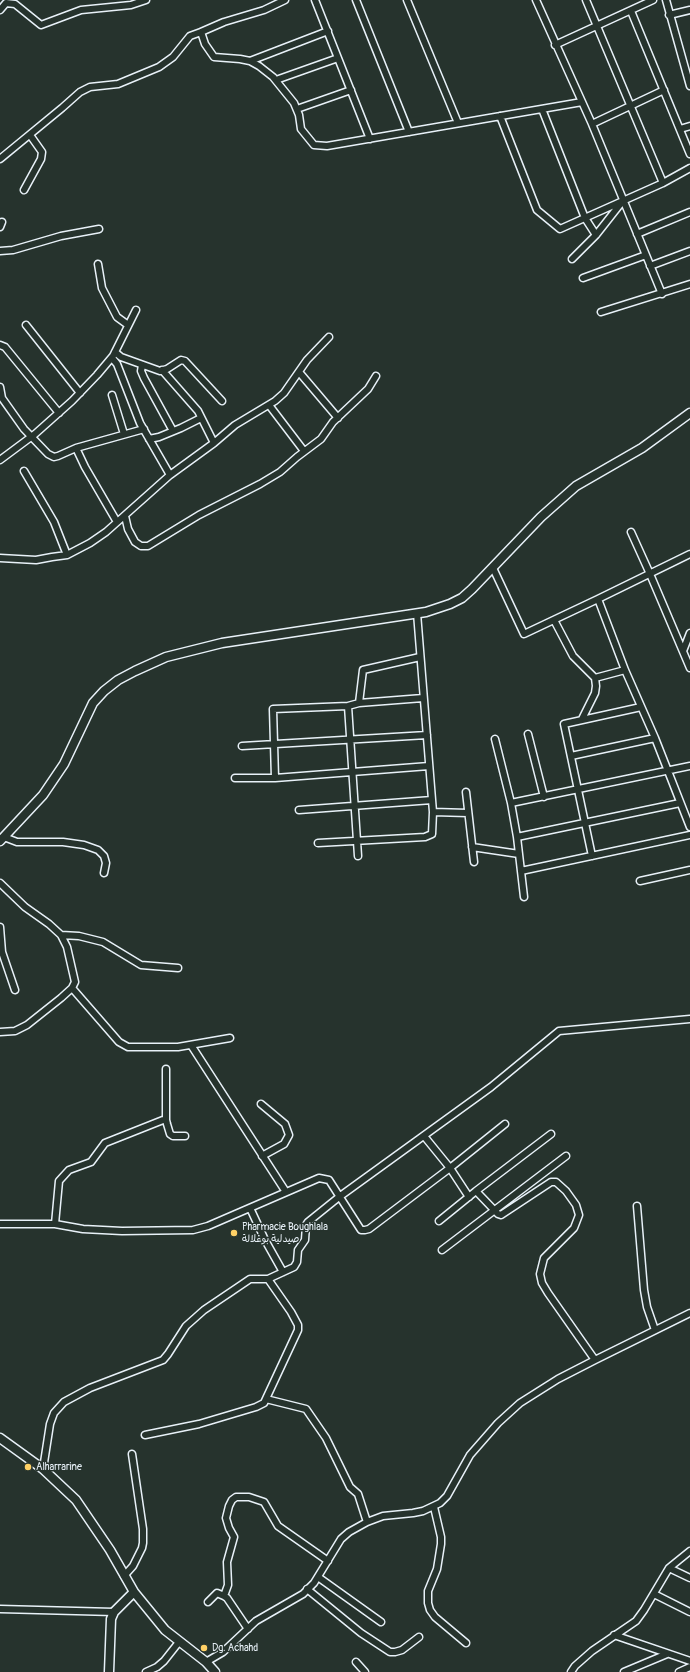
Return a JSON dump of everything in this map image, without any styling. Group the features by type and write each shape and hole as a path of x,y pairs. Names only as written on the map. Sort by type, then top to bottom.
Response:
{"street":[{"path":"0,10 6,3 15,4 41,24 81,10 131,5 146,0"},
{"path":"0,159 80,92 90,87 118,84 159,67 173,57 190,36 224,22 264,10 273,3 285,0"},
{"path":"316,0 370,139"},
{"path":"356,0 409,132"},
{"path":"407,0 458,123"},
{"path":"536,0 592,124 662,294"},
{"path":"586,0 663,182"},
{"path":"556,45 653,0"},
{"path":"666,0 690,86"},
{"path":"669,15 690,10"},
{"path":"631,11 690,154"},
{"path":"250,62 328,31"},
{"path":"201,32 205,44 214,57 240,59 250,62 267,71 290,97 297,110 301,129 314,145 327,146 582,102"},
{"path":"276,80 338,58"},
{"path":"297,110 351,90"},
{"path":"592,124 664,90"},
{"path":"542,109 585,218 596,236"},
{"path":"500,116 537,210 560,229 663,182 690,168"},
{"path":"680,129 690,126"},
{"path":"24,190 41,159 42,152 30,135"},
{"path":"572,259 596,236 623,200"},
{"path":"638,234 690,212"},
{"path":"0,251 13,250 61,236 99,229"},
{"path":"650,266 690,251"},
{"path":"583,278 646,255"},
{"path":"98,264 102,288 117,317 128,325"},
{"path":"600,312 662,294 690,284"},
{"path":"0,460 32,437 80,393 113,355 136,310"},
{"path":"26,325 80,393"},
{"path":"0,558 36,560 67,554 90,543 125,516 170,475 214,443 243,419 269,405 284,393 306,360 329,337"},
{"path":"0,345 5,347 59,413"},
{"path":"113,355 162,370 167,369 181,360 185,361 222,401"},
{"path":"113,355 144,429 170,475"},
{"path":"142,365 141,371 144,378 173,431"},
{"path":"162,370 198,411 214,443"},
{"path":"299,372 338,418"},
{"path":"125,516 128,529 135,542 141,546 148,546 199,515 280,472 304,451 322,439 338,418 368,389 376,376"},
{"path":"0,387 2,398 24,429 48,454 54,456 58,456 76,448 144,429"},
{"path":"112,395 124,434"},
{"path":"269,405 304,451"},
{"path":"2,839 44,795 57,776 93,703 104,691 134,670 166,658 222,643 417,613 439,608 462,598 493,568 541,517 576,486 642,448 690,413"},
{"path":"149,439 173,431 201,418"},
{"path":"76,448 85,467 117,522"},
{"path":"24,471 54,522 67,554"},
{"path":"631,532 690,668"},
{"path":"493,568 524,634 598,600 690,554"},
{"path":"598,600 625,670 655,738 690,828"},
{"path":"318,843 425,837 432,834 433,812 417,613"},
{"path":"554,620 573,656 595,678 595,693 582,719"},
{"path":"683,651 690,633"},
{"path":"359,703 363,670 420,657"},
{"path":"595,678 625,670"},
{"path":"275,778 273,709 348,706 359,703 424,698"},
{"path":"348,706 358,856"},
{"path":"592,856 564,724 641,707"},
{"path":"528,734 544,797"},
{"path":"242,746 426,735"},
{"path":"571,756 655,738"},
{"path":"495,739 511,803 517,837 524,897"},
{"path":"235,778 275,778 429,766"},
{"path":"511,803 690,766"},
{"path":"466,792 474,862"},
{"path":"299,810 432,800"},
{"path":"517,837 680,803"},
{"path":"433,812 468,813"},
{"path":"521,871 690,835"},
{"path":"2,839 17,842 63,842 84,845 98,850 104,856 106,863 104,873"},
{"path":"472,847 519,854"},
{"path":"640,881 690,870"},
{"path":"0,883 25,907 49,924 61,935 67,947 75,982 72,988 27,1025 15,1031 0,1032"},
{"path":"0,927 2,952 15,990"},
{"path":"61,935 79,936 103,942 141,965 178,968"},
{"path":"72,988 119,1042 128,1047 178,1047 230,1038"},
{"path":"43,1469 50,1424 54,1413 64,1402 90,1388 163,1360 186,1326 204,1310 250,1279 268,1279 294,1266 297,1262 298,1250 304,1240 306,1225 339,1197 491,1087 559,1031 690,1019"},
{"path":"190,1045 286,1192"},
{"path":"166,1069 166,1120 170,1134 173,1136 185,1136"},
{"path":"261,1104 285,1124 290,1135 284,1144 262,1156"},
{"path":"55,1224 59,1182 63,1175 69,1170 91,1162 105,1143 157,1122 166,1120"},
{"path":"0,1224 55,1224 83,1229 122,1232 193,1230 208,1226 319,1178 330,1180 339,1197 361,1230 369,1229 450,1168 505,1124"},
{"path":"439,1221 552,1134"},
{"path":"424,1136 450,1168 470,1197"},
{"path":"442,1250 566,1156"},
{"path":"476,1191 494,1211 500,1215 551,1182 556,1182 566,1191 576,1206 579,1215 574,1228 544,1258 540,1274 542,1283 548,1293 595,1360"},
{"path":"637,1206 646,1301 655,1330"},
{"path":"250,1208 265,1240 283,1272"},
{"path":"145,1435 199,1424 256,1407 264,1403 298,1330 298,1325 291,1312 268,1279"},
{"path":"206,1662 223,1652 256,1621 295,1599 307,1589 318,1577 341,1539 349,1532 367,1522 383,1516 413,1513 434,1507 447,1496 470,1455 498,1423 520,1403 558,1379 690,1313"},
{"path":"266,1400 306,1409 326,1438 350,1487 358,1494 367,1522"},
{"path":"0,1438 43,1469 76,1500 110,1550 134,1592 165,1630 206,1662 215,1672"},
{"path":"124,1576 133,1566 143,1543 143,1529 132,1454"},
{"path":"224,1596 228,1585 227,1562 234,1537 226,1518 232,1500 236,1498 249,1498 264,1502 278,1526 328,1561"},
{"path":"434,1507 441,1537 441,1544 437,1569 428,1591 428,1603 430,1610 435,1617 466,1643"},
{"path":"571,1672 576,1669 592,1651 636,1620 654,1594 669,1568 690,1551"},
{"path":"669,1568 690,1578"},
{"path":"318,1577 381,1622"},
{"path":"307,1589 361,1633 390,1652 402,1650 419,1637"},
{"path":"109,1672 110,1627 114,1612 134,1592"},
{"path":"208,1602 217,1593 227,1598 248,1629"},
{"path":"654,1594 690,1612"},
{"path":"0,1609 114,1612"},
{"path":"614,1635 690,1661"},
{"path":"146,1672 157,1670 179,1642"},
{"path":"624,1672 667,1654"},
{"path":"356,1662 365,1672"},
{"path":"679,1672 690,1667"}],"place":[{"name":"Pharmacie Boughlala صيدلية بوغلالة","path":"234,1233"},
{"name":"Alharrarine","path":"28,1467"},
{"name":"Dg. Achahd","path":"204,1648"}]}
